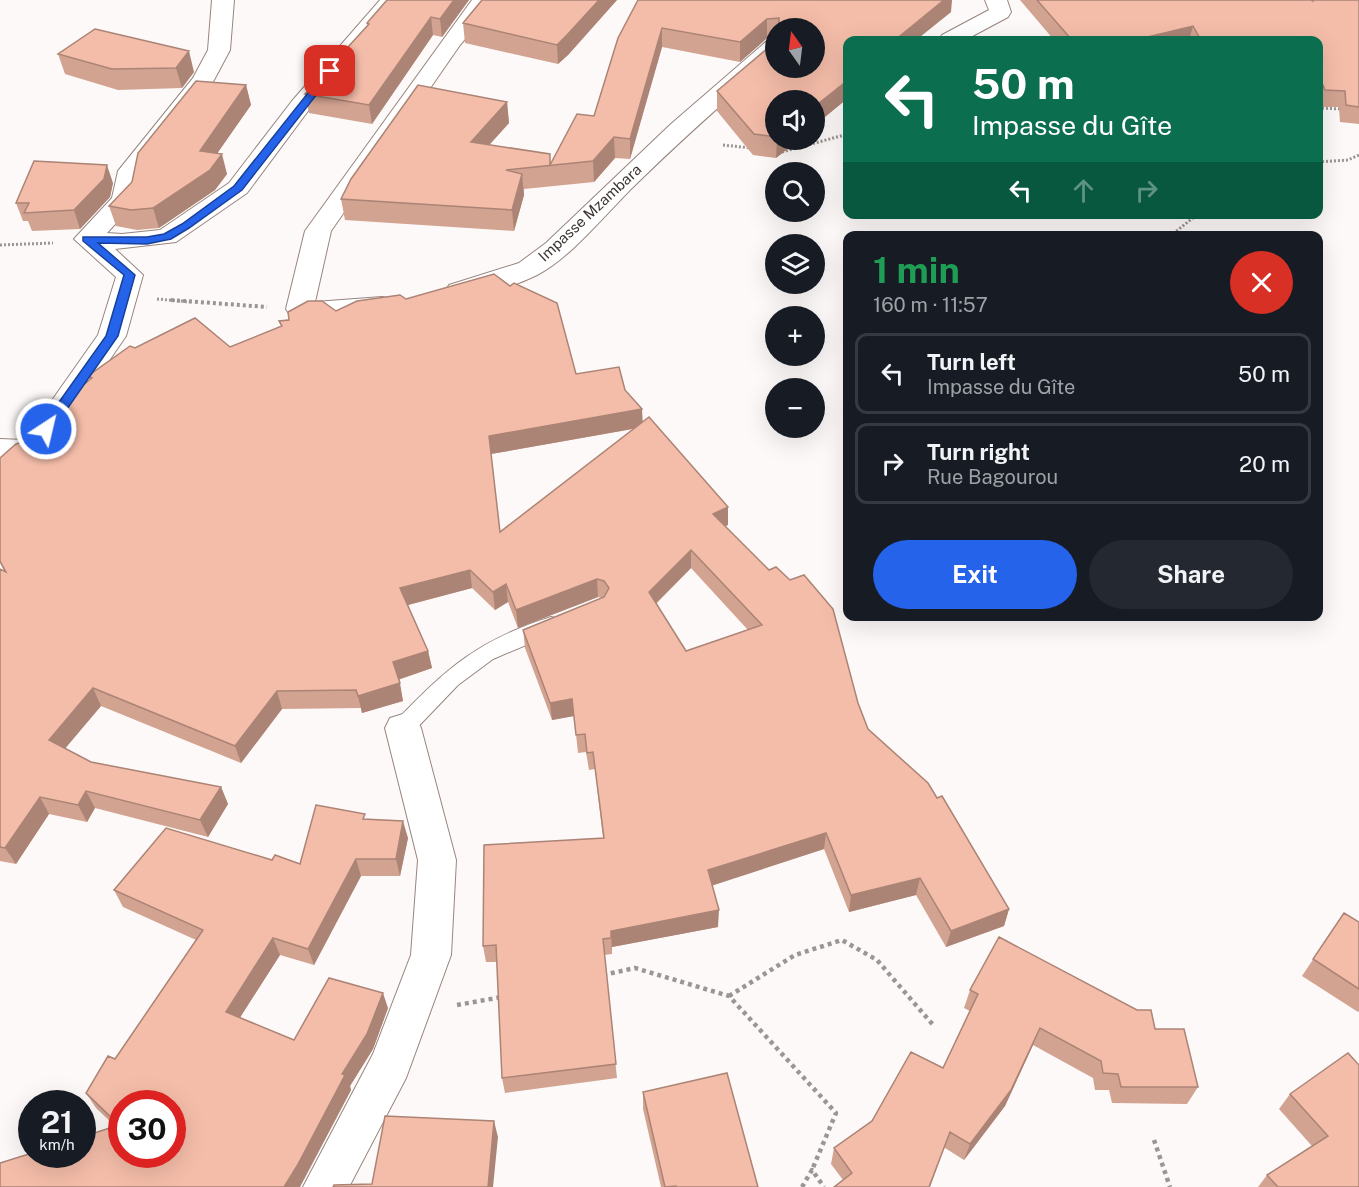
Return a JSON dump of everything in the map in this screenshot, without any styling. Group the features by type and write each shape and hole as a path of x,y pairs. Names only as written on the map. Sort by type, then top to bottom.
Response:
{"street":[{"path":"87,239 124,200 130,171 203,80 219,50 223,0"},
{"path":"87,239 122,242 167,237 238,188 300,106 391,0"},
{"path":"407,302 349,309 300,309 318,231 452,40 484,3 483,0"},
{"path":"957,36 1000,12 996,0"},
{"name":"Impasse Mzambara","path":"440,295 493,282 528,269 555,249 679,129 765,55"},
{"path":"0,449 30,450 34,447 112,336 130,275 87,239"},
{"path":"325,1187 391,1064 431,955 437,860 403,728"}],"lane":[{"path":"403,728 450,679 485,653 566,619"}],"path":[{"path":"1323,108 1351,110"},
{"path":"780,153 843,135"},
{"path":"723,145 753,148"},
{"path":"1323,162 1348,160 1359,155"},
{"path":"1176,231 1192,219"},
{"path":"0,245 87,239"},
{"path":"124,297 300,309"},
{"path":"729,996 795,955 842,940 877,960 934,1026"},
{"path":"591,978 635,968 729,996 836,1113 812,1170 802,1187"},
{"path":"412,1008 468,1005 513,995"},
{"path":"1154,1140 1170,1187"},
{"path":"812,1170 824,1187"}],"building":[{"path":"387,0 454,0 440,19 431,17 369,105 305,94 369,24 367,23"},
{"path":"482,0 599,0 557,45 463,23"},
{"path":"638,0 944,0 900,36 843,36 843,84 825,98 825,90 765,90 765,136 754,134 717,91 765,50 765,78 825,78 825,18 765,18 765,21 740,42 662,28 630,139 614,137 593,161 506,170 522,174 512,210 341,199 351,179 418,85 507,102 471,142 550,154 550,165 577,114 594,116 618,38"},
{"path":"1037,0 1359,0 1359,107 1346,105 1345,91 1325,90 1323,85 1323,36 1199,36 1193,26 1152,36 1068,36"},
{"path":"95,29 189,51 176,68 112,69 58,54"},
{"path":"196,81 246,85 200,151 222,154 210,170 153,208 131,210 109,206 132,182 138,153"},
{"path":"34,161 107,165 104,179 74,210 24,213 29,203 16,203"},
{"path":"494,274 510,286 514,283 557,303 576,374 619,367 625,390 642,409 489,436 500,532 649,417 728,507 713,514 769,570 776,567 790,580 804,575 833,609 858,703 868,729 928,783 937,798 942,796 1009,909 951,931 920,878 851,895 826,833 708,870 719,910 611,931 611,938 603,939 616,1064 502,1078 496,945 483,946 484,845 604,838 593,752 587,753 585,734 576,735 572,699 550,703 523,630 604,597 609,588 604,581 597,579 516,610 506,584 493,592 470,570 400,588 428,651 393,662 400,683 358,696 356,690 277,691 235,746 93,688 49,740 91,762 221,787 200,820 86,791 78,805 40,797 5,848 0,847 0,569 6,572 0,561 0,458 16,444 39,437 67,398 92,378 88,376 130,346 135,348 195,318 230,347 282,326 279,321 289,320 288,312 308,301 322,301 336,311 357,301 400,295 406,299","holes":["691,550 762,625 686,651 649,592"]},
{"path":"316,805 365,814 363,819 403,821 396,859 356,859 308,949 273,938 226,1012 294,1040 329,978 383,993 367,1034 342,1074 345,1075 284,1187 0,1187 0,1163 18,1157 18,1168 96,1168 96,1132 108,1129 108,1168 186,1168 186,1090 108,1090 108,1114 96,1103 96,1090 88,1090 108,1056 115,1059 203,930 114,890 166,828 272,860 275,855 300,864"},
{"path":"1344,913 1359,922 1359,989 1313,959"},
{"path":"999,937 1137,1010 1151,1010 1155,1029 1184,1029 1198,1087 1121,1087 1118,1074 1103,1073 1101,1061 1040,1028 1011,1090 970,1144 950,1132 929,1187 834,1187 852,1173 834,1148 872,1121 911,1052 943,1068 978,994 970,990"},
{"path":"1348,1053 1359,1065 1359,1187 1278,1187 1267,1175 1328,1136 1290,1094"},
{"path":"727,1073 758,1187 665,1187 643,1092"},
{"path":"385,1116 494,1121 488,1187 333,1187 334,1185 372,1184"}],"route":[{"path":"46,429 112,336 130,275 87,239 122,242 167,237 218,204 238,188 300,106 330,71"}]}
